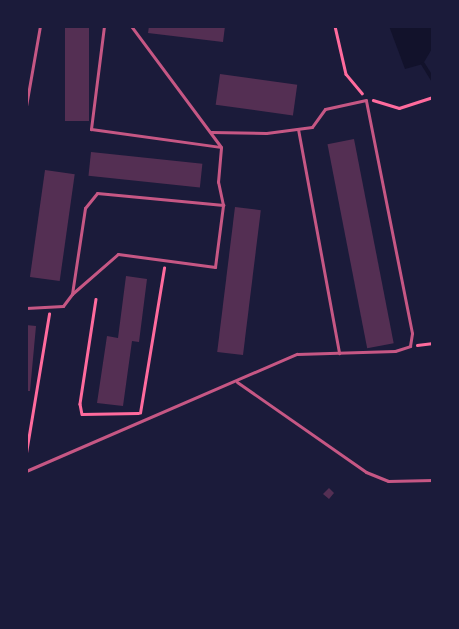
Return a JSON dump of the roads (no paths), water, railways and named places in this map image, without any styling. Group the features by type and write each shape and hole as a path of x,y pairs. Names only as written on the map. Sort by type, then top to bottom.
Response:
{"lane":[{"path":"26,106 40,26"},
{"path":"104,26 91,129 220,147"},
{"path":"26,308 63,306 72,294 118,254 165,262 215,267 223,205 218,182 220,147 211,132 131,26"},
{"path":"26,470 237,382 297,354 395,351 410,346 412,333 366,100 325,109 312,127 211,132"},
{"path":"298,129 338,352"},
{"path":"72,294 85,208 97,193 223,205"},
{"path":"237,382 366,472 388,481 433,480"}],"waterway":[{"path":"423,64 433,80"}]}
